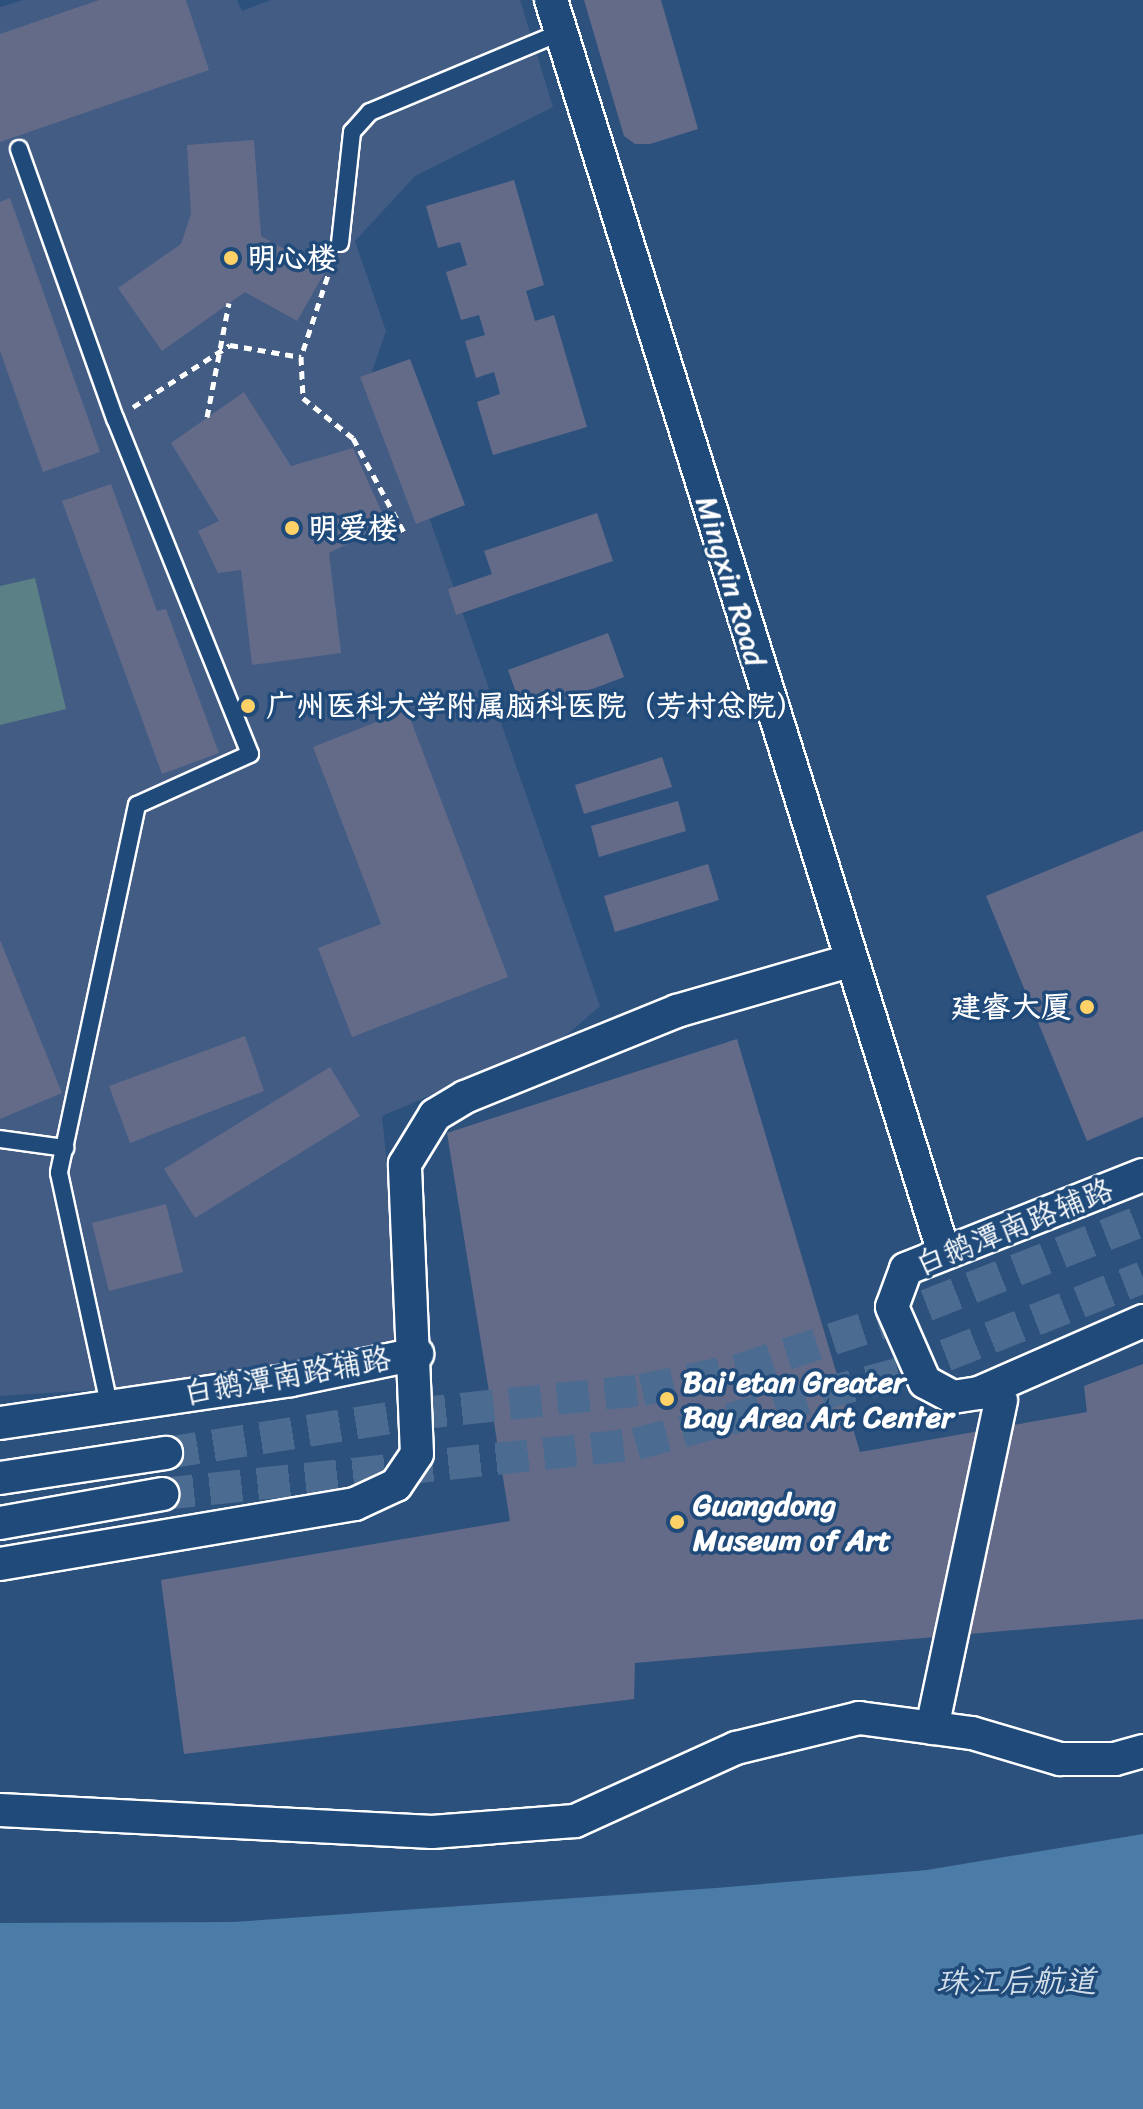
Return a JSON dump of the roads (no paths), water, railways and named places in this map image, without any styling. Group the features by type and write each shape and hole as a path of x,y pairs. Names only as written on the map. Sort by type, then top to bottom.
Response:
{"street":[{"name":"Mingxin Road","path":"551,0 849,961 944,1253"},
{"path":"417,1354 405,1164 435,1115 465,1097 677,1011 849,961"},
{"name":"白鹅潭南路辅路","path":"1143,1175 906,1269 892,1307 925,1382 953,1397 979,1393 1143,1321"},
{"name":"白鹅潭南路辅路","path":"0,1423 291,1380 417,1354 417,1454 396,1485 355,1504 0,1564"},
{"path":"932,1728 1001,1400"},
{"path":"0,1478 166,1453"},
{"path":"0,1523 162,1494"},
{"path":"0,1810 432,1832 575,1821 736,1748 859,1718 972,1733 1060,1759 1115,1759 1143,1751"}],"lane":[{"path":"340,243 352,132 370,112 561,32"},
{"path":"19,149 115,418 250,754 137,805 59,1173 109,1405"},
{"path":"0,1139 65,1148"}],"water":[{"name":"珠江后航道","path":"1143,1834 1143,2109 0,2109 0,1923 233,1922 716,1888 927,1870"}],"tunnel":[{"path":"166,1453 414,1414 642,1390 741,1369 882,1323 1143,1220"},
{"path":"162,1494 636,1444 901,1373 1143,1277"}],"place":[{"name":"明心楼","path":"231,258"},
{"name":"明爱楼","path":"292,528"},
{"name":"广州医科大学附属脑科医院（芳村总院）","path":"248,706"},
{"name":"建睿大厦","path":"1087,1007"},
{"name":"Bai'etan Greater Bay Area Art Center","path":"667,1399"},
{"name":"Guangdong Museum of Art","path":"677,1522"}]}
